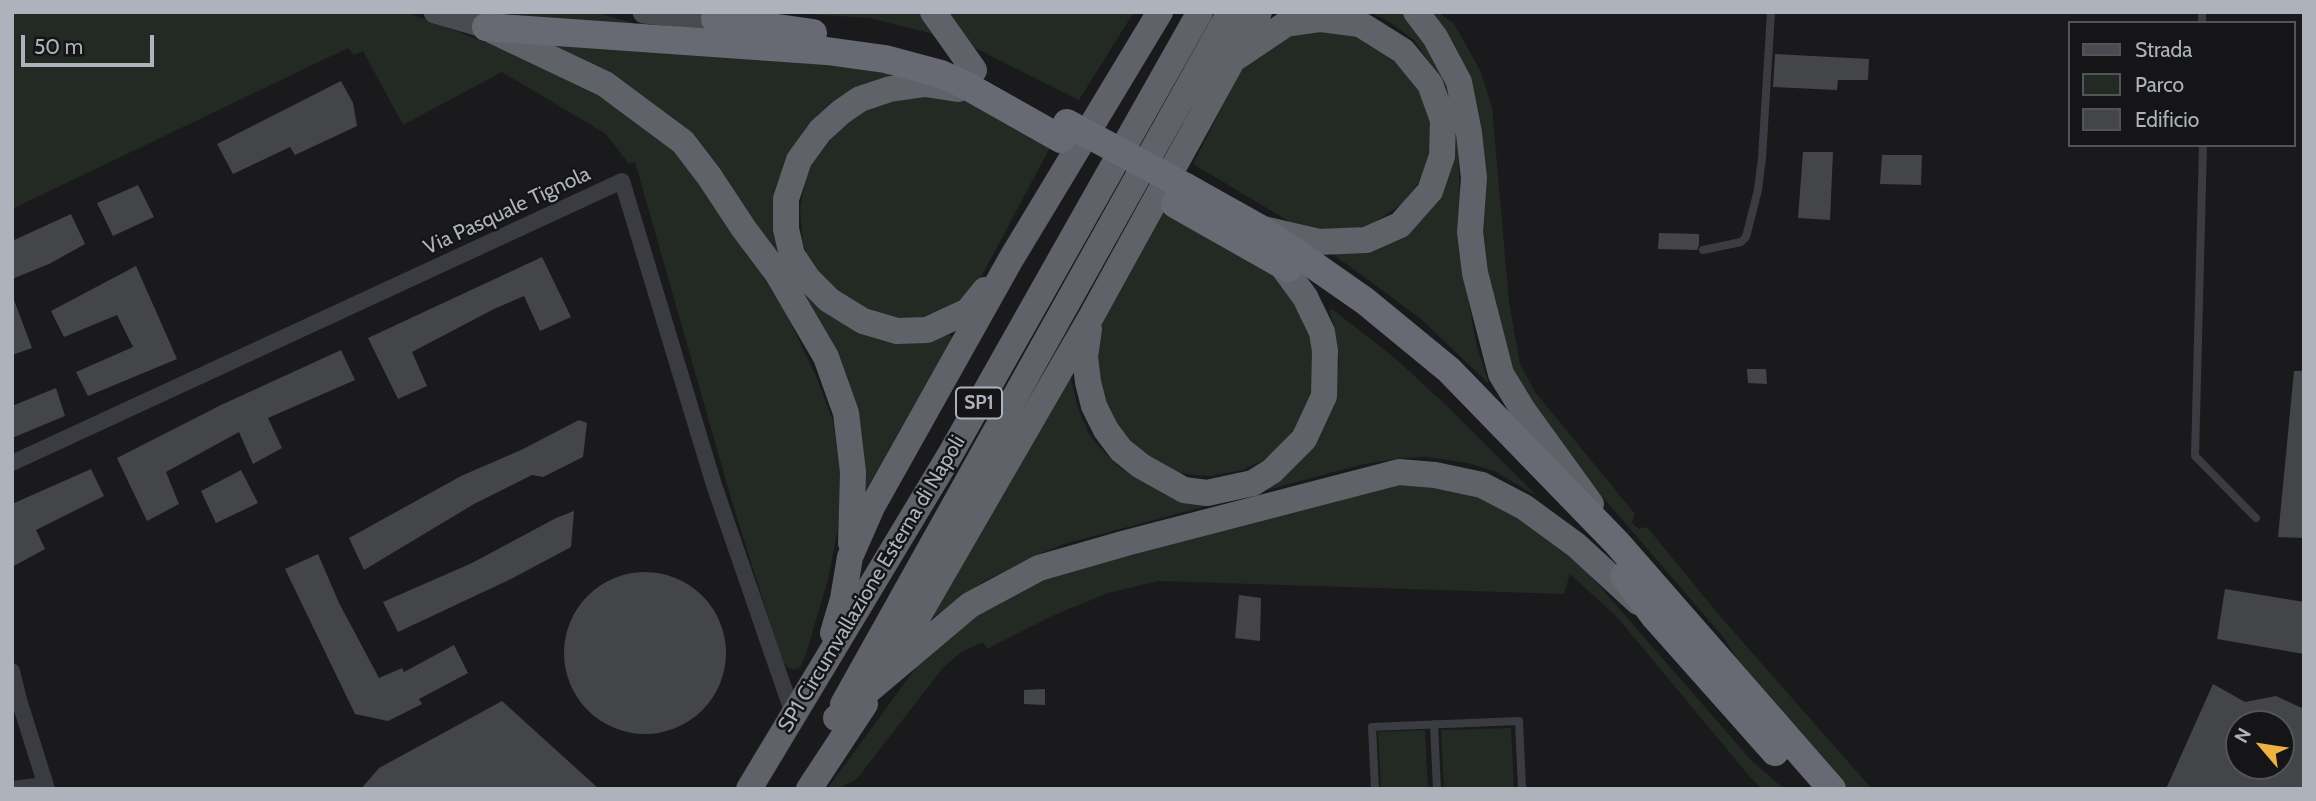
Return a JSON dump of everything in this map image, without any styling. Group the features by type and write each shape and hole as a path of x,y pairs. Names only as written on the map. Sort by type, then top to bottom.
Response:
{"highway":[{"path":"933,12 974,70"},
{"path":"1137,53 1146,12"},
{"name":"SP1","path":"821,672 843,599 850,557 872,507 1011,259 1160,12"},
{"name":"SP1 Circumvallazione Esterna di Napoli","path":"749,789 951,453 1200,12"},
{"name":"SP1 Circumvallazione Esterna di Napoli","path":"791,789 835,718 1230,12"},
{"path":"810,789 882,678 1091,317 1259,12"},
{"path":"1416,12 1435,37 1459,82 1474,178 1470,232 1475,273 1501,374 1523,410 1618,543"},
{"path":"728,16 887,41 936,53 974,70 1064,131 1180,195 1356,312 1478,420 1601,547 1655,617 1807,789"},
{"path":"1180,195 1259,228 1320,242 1366,240 1400,225 1430,191 1442,156 1443,120 1430,84 1404,51 1360,24 1321,19 1286,24 1233,60"},
{"path":"486,27 827,51 885,59 941,74 996,103"},
{"path":"486,27 605,84 683,142 777,273 826,357 846,413 853,472 850,557"},
{"path":"1011,259 968,311 927,330 897,331 863,321 829,300 808,279 792,256 786,229 786,199 799,160 820,131 860,99 890,89 925,84 952,87 1064,131"},
{"path":"1259,228 1365,301 1449,370 1618,543 1832,789"},
{"path":"1091,317 1085,357 1088,382 1094,406 1106,430 1121,450 1141,466 1184,490 1207,493 1253,483 1272,471 1304,439 1324,396 1325,351 1322,331 1305,297 1280,263"},
{"path":"835,718 970,605 1039,568 1126,542 1399,472 1435,475 1482,485 1524,507 1576,545 1655,617"}],"main road":[{"path":"436,12 486,27"},
{"path":"644,12 728,16"}],"street":[{"name":"Via Pasquale Tignola","path":"12,463 622,181 714,485 794,717"},
{"path":"12,671 46,787 12,789"}],"lane":[{"path":"1703,250 1741,242 1746,237 1758,190 1762,158 1771,12"},
{"path":"2203,147 2195,456 2256,517"},
{"path":"1375,789 1372,727 1519,721 1522,789"},
{"path":"1434,724 1437,789"}],"green space":[{"path":"12,12 406,12 573,76 683,155 719,204 789,319 816,376 833,421 841,475 838,528 828,580 800,667 794,670 787,667 781,657 732,502 635,162 629,164 606,134 502,72 403,125 363,51 354,55 348,48 12,209"},
{"path":"492,12 595,12 640,25 552,19"},
{"path":"775,12 922,12 934,34 870,18"},
{"path":"942,12 1134,12 1079,100 975,48 963,39"},
{"path":"1370,12 1403,12 1427,44 1452,99 1458,141 1466,286 1476,343 1489,384 1421,319 1330,252 1430,198 1440,79 1415,41 1388,21"},
{"path":"1429,12 1438,12 1454,24 1480,70 1492,107 1509,302 1520,364 1535,392 1635,514 1632,523 1639,529 1647,527 1719,615 1872,789 1843,789 1752,683 1724,638 1540,424 1511,377 1490,316 1475,145"},
{"path":"1356,28 1426,86 1433,148 1422,178 1402,204 1375,222 1359,228 1327,232 1295,225 1193,164 1239,73 1253,55 1292,31"},
{"path":"537,39 848,61 893,74 862,85 832,102 807,126 788,157 787,264 917,340 950,335 952,338 865,492 851,411 710,161"},
{"path":"945,91 1053,142 979,281 957,304 938,316 914,320 884,319 836,297 808,259 803,243 800,209 806,176 820,145 858,108"},
{"path":"1167,206 1283,274 1322,359 1305,421 1272,456 1243,470 1211,476 1195,475 1180,473 1149,460 1121,436 1103,409 1095,337"},
{"path":"1332,309 1396,359 1537,496 1494,471 1468,463 1426,457 1364,464 1064,544 983,582 933,618 929,613 1070,375 1078,408 1089,434 1119,467 1146,483 1242,491 1334,395 1339,361 1329,311"},
{"path":"1402,479 1480,490 1570,552 1751,760 1784,789 1762,789 1750,777 1617,617 1570,574 1564,594 1158,581 1108,593 1052,616 987,649 983,642 960,653 942,669 856,780 837,789 827,789 920,662 967,619 1066,566"},
{"path":"1511,728 1514,789 1444,789 1441,730"},
{"path":"1425,730 1428,789 1381,789 1378,732"}],"building":[{"path":"1775,54 1869,59 1868,80 1838,80 1837,90 1773,87"},
{"path":"341,81 353,103 357,126 295,155 290,147 233,174 217,144"},
{"path":"1803,152 1833,152 1830,220 1798,218"},
{"path":"1882,155 1922,155 1921,185 1880,184"},
{"path":"138,185 154,217 113,236 97,203"},
{"path":"71,214 85,244 49,264 12,279 12,241"},
{"path":"1659,233 1699,234 1699,245 1697,250 1658,249"},
{"path":"542,257 571,317 540,331 524,296 494,309 412,352 427,386 398,399 368,338"},
{"path":"136,266 177,359 88,396 76,372 133,347 117,315 64,337 51,311"},
{"path":"12,300 32,348 12,355"},
{"path":"341,350 355,380 268,418 282,448 253,464 239,432 166,472 179,504 147,521 117,458 221,405"},
{"path":"1747,369 1766,369 1767,384 1748,383"},
{"path":"2294,371 2304,371 2304,538 2278,537"},
{"path":"56,388 65,416 12,438 12,406"},
{"path":"579,420 587,423 583,457 543,477 532,475 474,504 364,570 349,538 461,476 521,450"},
{"path":"91,469 104,496 36,530 45,549 12,567 12,504"},
{"path":"241,470 258,503 216,523 201,491"},
{"path":"574,511 571,547 511,579 398,632 383,602 472,563"},
{"path":"318,554 339,603 379,678 402,668 404,672 454,645 468,673 419,699 422,704 388,721 355,714 285,569"},
{"path":"645,572 676,578 690,585 702,596 713,608 720,622 726,653 720,684 713,698 702,710 690,721 676,728 645,734 614,728 600,721 588,710 577,698 570,684 564,653 570,622 577,608 588,596 600,585 614,578"},
{"path":"2225,589 2304,602 2304,654 2217,639"},
{"path":"1239,595 1261,598 1260,641 1235,638"},
{"path":"2213,684 2245,702 2276,696 2304,709 2304,789 2166,789"},
{"path":"1045,689 1045,705 1024,704 1024,690"},
{"path":"502,701 599,789 361,789 379,768"}]}
